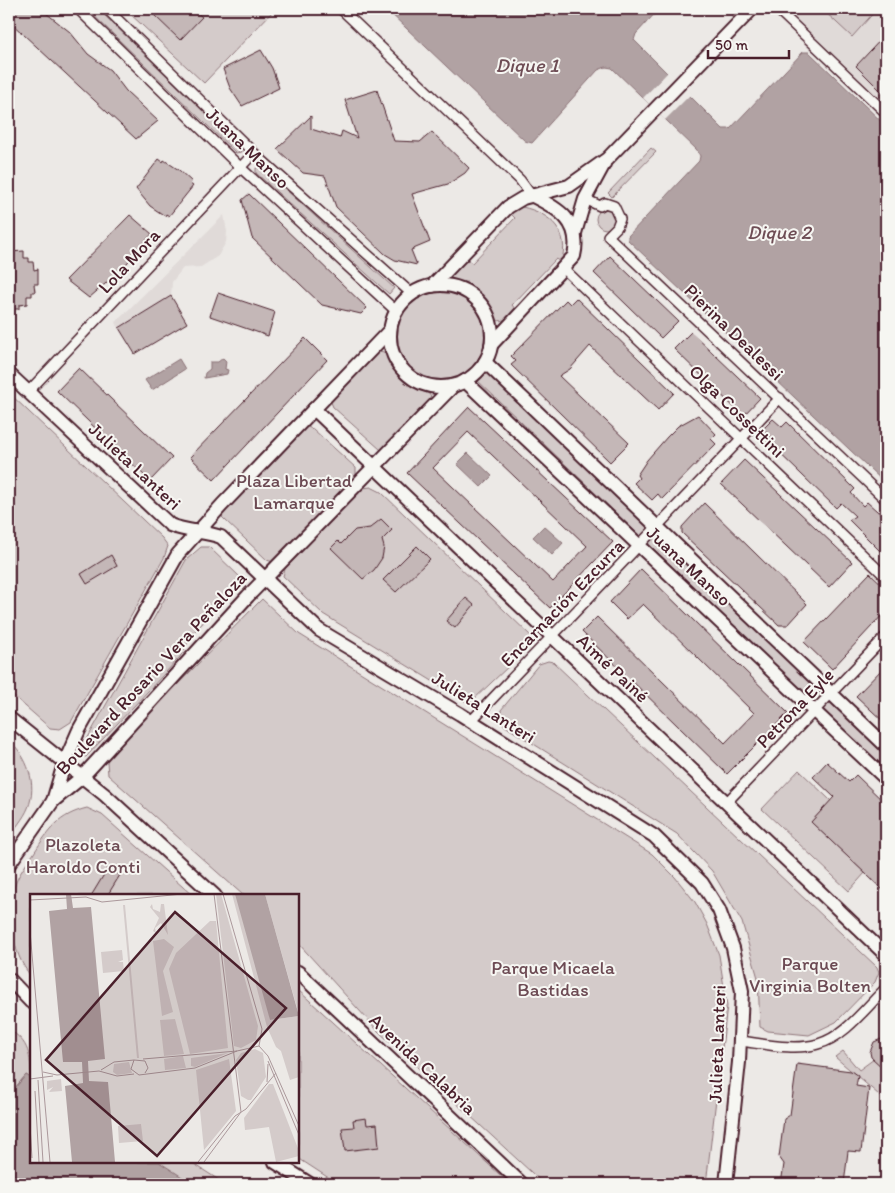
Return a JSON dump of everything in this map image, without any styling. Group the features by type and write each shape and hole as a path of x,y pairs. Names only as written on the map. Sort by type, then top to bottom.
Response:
{"street":[{"name":"Juana Manso","path":"78,9 241,168 396,311"},
{"name":"Juana Manso","path":"107,9 254,154 412,294"},
{"path":"341,9 520,180 531,195 556,208 568,220 575,233 577,242 574,256 564,269 491,345"},
{"path":"432,286 501,213 531,195 569,186 607,159 752,9"},
{"path":"777,9 886,113"},
{"name":"Lola Mora","path":"28,392 254,154"},
{"path":"575,233 585,199 607,159"},
{"name":"Pierina Dealessi","path":"585,199 600,206 605,203 614,206 620,220 617,227 608,236 886,500"},
{"name":"Olga Cossettini","path":"564,269 886,577"},
{"path":"432,286 454,287 476,299 490,323 491,345 485,362 476,373 459,384 427,386 406,374 399,366 391,350 390,330 396,311 412,294 432,286"},
{"name":"Boulevard Rosario Vera Peñaloza","path":"53,801 64,764 79,730 178,554 390,330"},
{"name":"Juana Manso","path":"485,362 886,746"},
{"name":"Julieta Lanteri","path":"9,374 170,525 183,530 199,531 221,537 319,630 471,721 654,836 680,859 702,883 719,910 733,948 742,991 740,1042 726,1184"},
{"name":"Juana Manso","path":"459,384 640,545 886,779"},
{"name":"Boulevard Rosario Vera Peñaloza","path":"53,801 82,777 265,579 374,465 459,384"},
{"name":"Encarnación Ezcurra","path":"471,721 780,398"},
{"name":"Aimé Painé","path":"314,409 728,802 886,955"},
{"name":"Petrona Eyle","path":"728,802 886,636"},
{"path":"9,718 105,795 213,894"},
{"path":"9,864 53,801"},
{"name":"Avenida Calabria","path":"299,973 522,1184"},
{"path":"9,979 30,1001"},
{"path":"740,1042 804,1046 825,1042 842,1030 886,988"},
{"path":"277,1163 310,1184"}],"shaded area":[{"path":"786,9 886,9 886,104"},
{"path":"224,215 227,232 226,242 218,256 201,267 183,268 172,282 171,296 119,328 115,323"}],"green space":[{"path":"87,9 98,9 240,147 241,152 236,153"},
{"path":"129,9 275,9 204,83 127,11"},
{"path":"822,9 877,9 852,37"},
{"path":"651,148 656,152 612,197 608,193"},
{"path":"261,167 394,288 389,294 256,173 256,168"},
{"path":"522,207 542,214 556,226 563,242 561,263 556,259 512,305 516,310 506,319 500,321 493,319 489,304 467,282 455,283 451,279 451,275 466,259 472,263 515,218 510,213"},
{"path":"606,209 613,212 616,219 613,226 606,229 599,226 596,219 599,212"},
{"path":"440,291 458,295 472,305 482,319 486,337 482,355 472,369 458,379 440,383 422,379 408,369 398,355 394,337 398,319 408,305 422,295"},
{"path":"378,350 386,353 393,369 402,379 431,397 429,402 381,450 333,407 331,402"},
{"path":"486,369 886,752 886,771 476,379"},
{"path":"9,393 162,538 168,546 164,558 71,722 60,729 50,728 9,692"},
{"name":"Plaza Libertad Lamarque","path":"307,427 313,429 356,468 356,478 273,562 267,560 222,517 224,511 301,430"},
{"path":"371,487 381,492 531,636 529,647 472,701 465,701 323,614 283,576 285,569 363,488"},
{"path":"201,547 209,547 241,578 240,585 193,633 180,657 86,757 80,756 80,752 186,560"},
{"name":"Parque Micaela Bastidas","path":"262,599 299,634 652,854 675,877 695,902 707,924 719,955 727,1006 706,1184 544,1184 378,1031 299,944 299,894 242,894 108,775 107,761 113,750"},
{"name":"Parque Virginia Bolten","path":"548,661 553,662 877,967 879,972 875,982 836,1022 809,1035 768,1031 760,1027 758,978 742,922 712,871 677,834 505,726 502,721 501,710 539,664"},
{"path":"9,740 26,762 32,790 28,808 9,837"},
{"path":"799,770 831,801 811,822 865,873 849,891 762,809"},
{"name":"Plazoleta Haroldo Conti","path":"87,808 102,815 191,894 30,894 30,975 19,956 12,931 11,906 16,882 39,844 50,830 62,819"},
{"path":"299,991 510,1184 338,1184 299,1159"},
{"path":"9,1030 21,1039 28,1050 30,1077 26,1075 9,1095"},
{"path":"843,1051 859,1070 874,1059 886,1071 886,1101 835,1057"},
{"path":"113,1163 193,1163 225,1184 130,1184"}],"water":[{"name":"Dique 2","path":"386,9 659,9 636,34 634,40 723,129 730,129 803,52 809,52 886,126 886,484 628,240 628,236 699,161 700,156 697,150 612,68 606,67 598,70 532,143 525,141"},
{"path":"223,358 226,361 225,369 228,370 227,374 204,378 205,373 210,369 210,362 218,362"},
{"path":"179,359 185,369 152,390 145,380"},
{"path":"468,453 492,476 481,487 457,464"},
{"path":"544,526 563,543 552,555 533,537"},
{"path":"26,1075 30,1077 30,1163 161,1163 193,1184 9,1184 9,1095"}],"pier":[{"path":"669,71 691,94 665,120 643,98"}],"building":[{"path":"9,9 41,9 70,32 88,54 110,70 126,91 158,121 136,139 9,21"},
{"path":"160,9 193,9 202,17 180,40 154,15"},
{"path":"886,34 886,96 856,66"},
{"path":"261,50 272,68 279,88 242,106 230,88 223,69"},
{"path":"377,90 394,141 420,142 432,132 469,168 465,173 448,184 412,194 430,242 411,250 417,265 395,260 385,254 336,207 325,176 303,173 277,149 311,116 311,129 340,138 342,131 357,138 345,100"},
{"path":"159,159 163,162 164,160 179,170 192,182 190,184 193,186 169,216 166,214 165,216 150,206 136,189"},
{"path":"249,194 367,308 361,314 322,305 252,238 242,200"},
{"path":"130,215 152,234 121,270 89,298 66,280"},
{"path":"24,251 24,258 29,258 29,262 33,262 34,270 38,269 38,284 34,284 35,292 32,292 32,296 27,296 27,304 19,305 19,309 9,309 9,252"},
{"path":"610,256 678,321 661,338 594,273"},
{"path":"218,293 275,312 268,336 210,316"},
{"path":"171,296 187,323 135,354 119,328"},
{"path":"576,298 674,393 658,410 590,346 570,369 559,376 629,443 610,462 511,365 516,361 511,356 566,300 570,304"},
{"path":"691,332 760,398 743,416 674,349"},
{"path":"305,338 327,360 214,480 190,457"},
{"path":"79,368 172,458 150,481 57,391"},
{"path":"469,407 613,542 550,608 407,473","holes":["468,432 587,546 553,582 433,468"]},
{"path":"698,415 716,434 711,439 716,444 662,499 658,494 652,500 634,483 639,478 637,475 647,460 678,426"},
{"path":"773,419 782,427 787,422 855,489 851,493 863,506 867,502 886,519 886,557 849,520 855,516 841,503 836,508 767,441 771,437 763,429"},
{"path":"744,460 852,562 829,587 721,484"},
{"path":"704,503 807,604 788,625 779,625 682,533 682,527"},
{"path":"381,519 392,530 382,540 384,547 382,558 374,570 363,579 331,548 338,541 341,544 355,530 370,528"},
{"path":"417,546 430,559 396,592 383,580"},
{"path":"111,555 117,566 87,584 81,574"},
{"path":"641,569 788,713 727,774 582,632 597,617 725,743 754,713 643,604 627,619 610,602"},
{"path":"870,573 886,588 886,611 832,669 804,642"},
{"path":"466,598 474,605 455,628 446,621"},
{"path":"886,665 886,724 856,696"},
{"path":"827,762 849,782 856,775 886,804 886,893 811,822 834,797 813,777"},
{"path":"108,868 120,875 108,894 92,894"},
{"path":"886,1037 886,1071 871,1057 870,1052 874,1042"},
{"path":"797,1064 851,1071 858,1076 856,1086 869,1088 861,1152 848,1151 844,1184 781,1184 784,1164 779,1157 784,1119 790,1115"},
{"path":"366,1118 367,1125 377,1124 379,1147 345,1151 342,1128 354,1127 353,1120"}],"water label":[{"name":"Dique 1","path":"527,65"}]}
